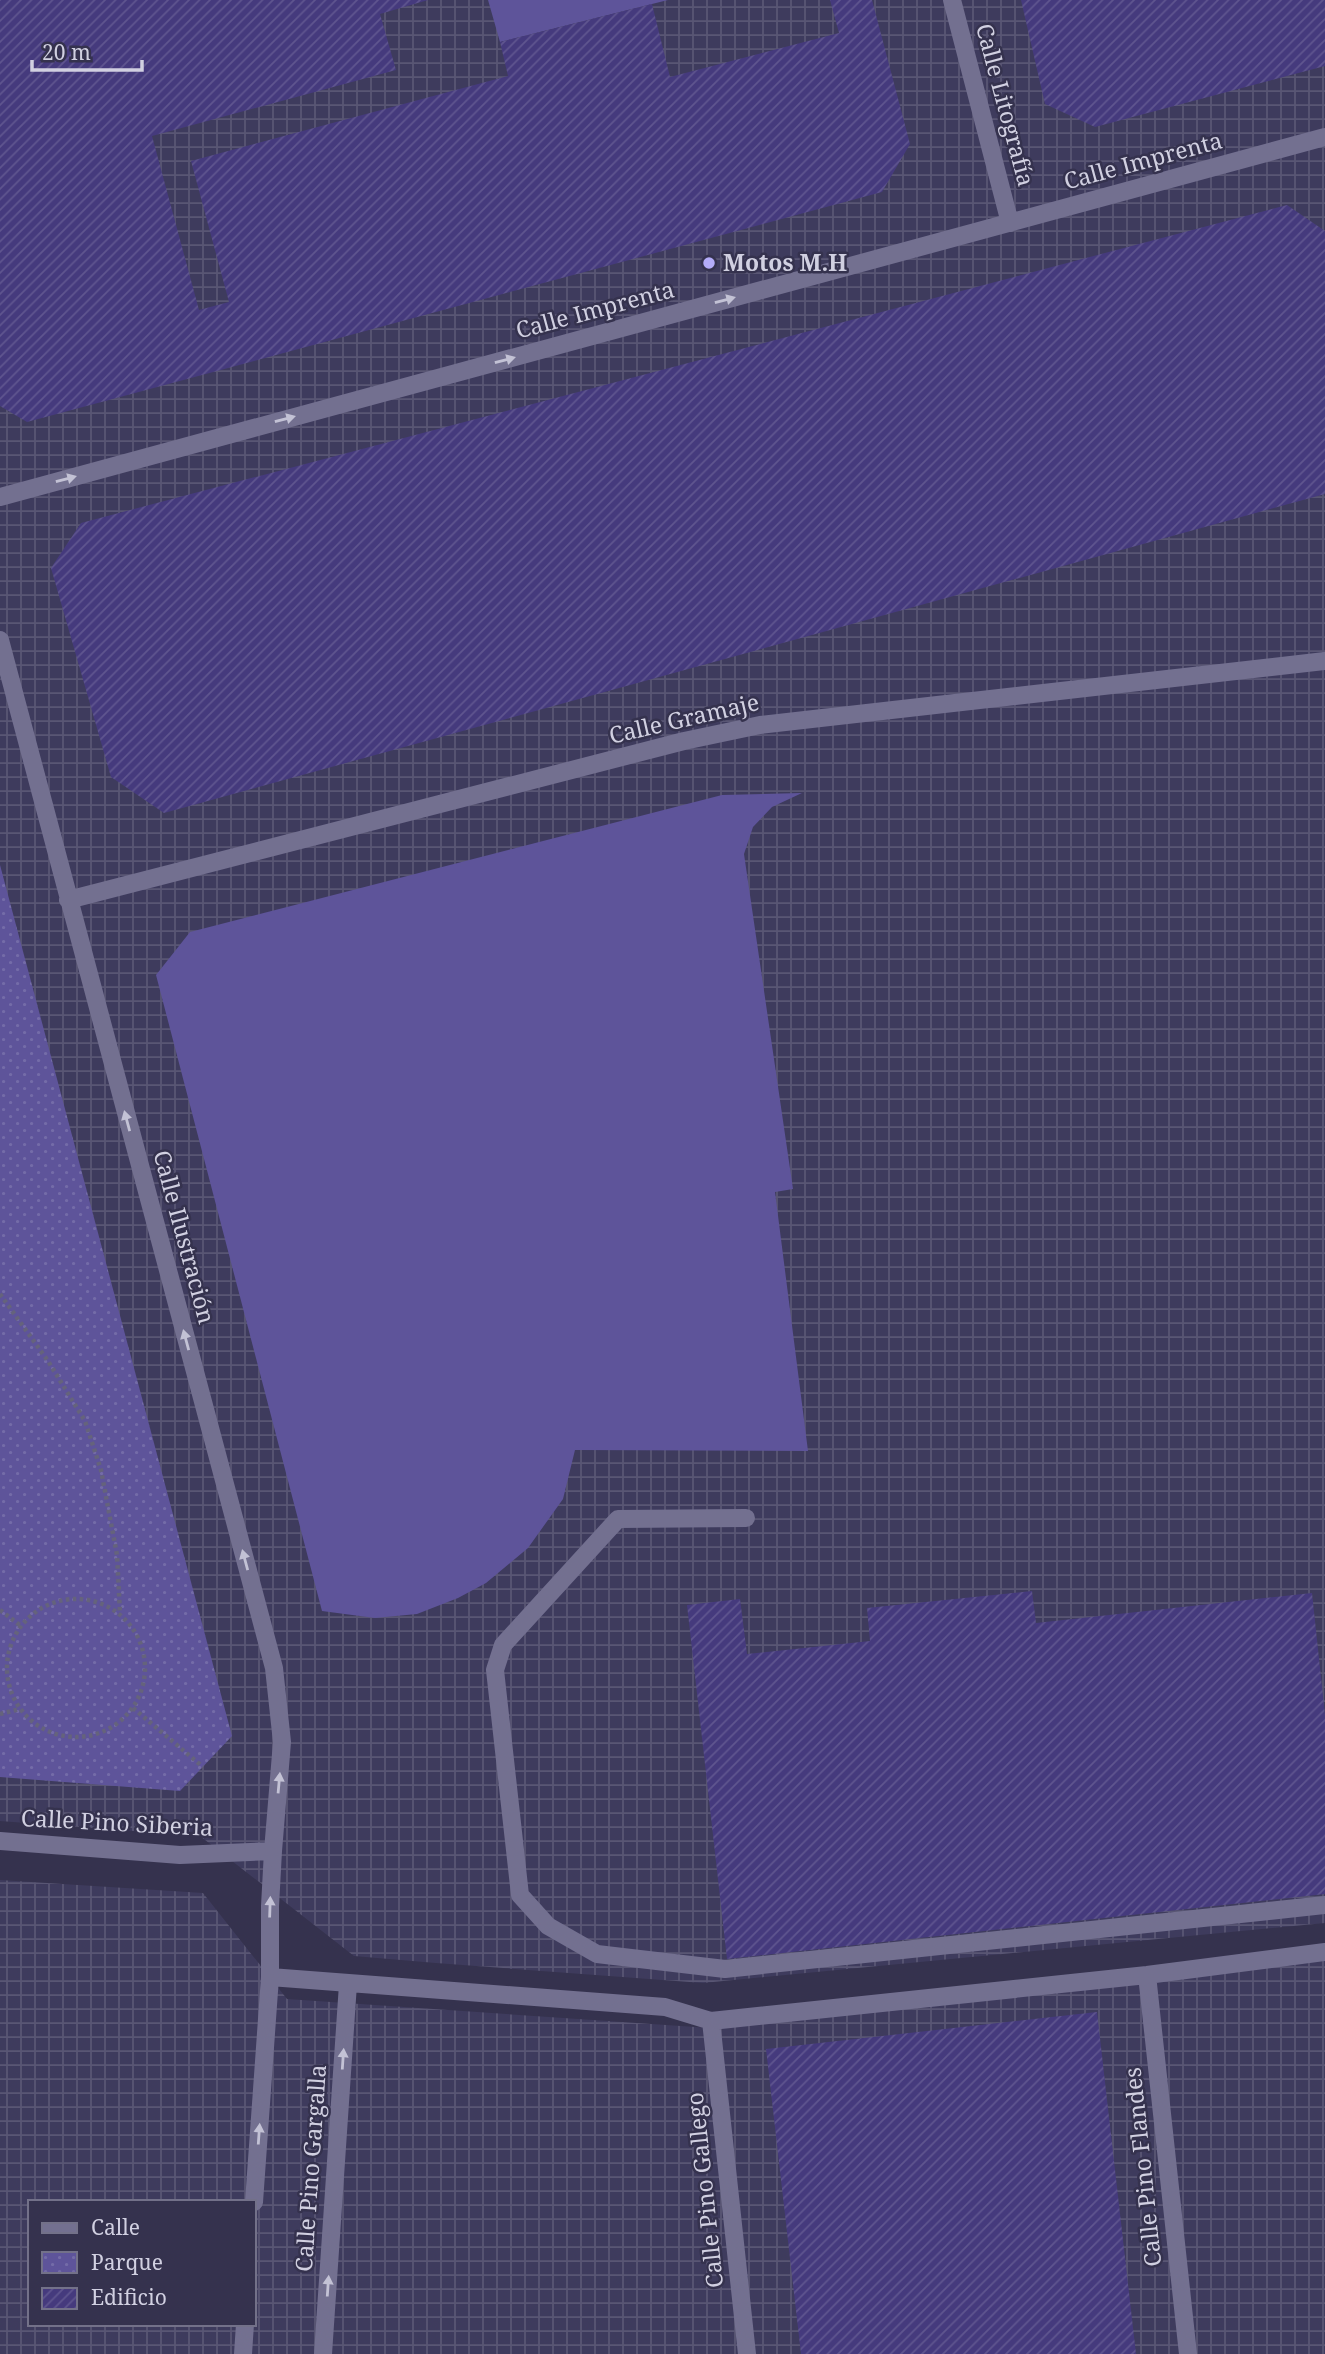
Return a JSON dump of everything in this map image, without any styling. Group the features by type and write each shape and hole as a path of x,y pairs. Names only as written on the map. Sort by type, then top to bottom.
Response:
{"street":[{"name":"Calle Litografía","path":"952,0 1010,223"},
{"name":"Calle Imprenta","path":"0,496 1325,137"},
{"name":"Calle Ilustración","path":"0,640 274,1668 282,1742 273,1851"},
{"name":"Calle Gramaje","path":"68,901 684,741 760,725 1325,661"},
{"path":"747,1518 618,1519 503,1645 495,1670 520,1895 548,1926 597,1954 725,1969 1325,1905"},
{"name":"Calle Pino Siberia","path":"0,1841 180,1855 273,1851"},
{"path":"254,2200 270,1978 273,1851"},
{"path":"270,1978 665,2007 711,2021 1147,1975 1325,1952"},
{"name":"Calle Pino Flandes","path":"1147,1975 1188,2354"},
{"name":"Calle Pino Gargalla","path":"323,2354 348,1984"},
{"name":"Calle Pino Gallego","path":"711,2021 747,2354"},
{"path":"243,2354 245,2326"}],"path":[{"path":"0,1294 85,1421 101,1470 117,1555 120,1614"},
{"path":"78,1599 100,1603 120,1614 134,1629 143,1648 146,1669 143,1690 133,1708 118,1724 99,1734 77,1738 55,1735 36,1725 20,1709 10,1689 7,1667 10,1646 21,1626 37,1611 57,1602 78,1599"},
{"path":"0,1610 21,1626"},
{"path":"133,1708 203,1767"},
{"path":"0,1714 20,1709"}],"shaded area":[{"path":"0,0 1325,0 1325,1923 703,1983 436,1963 354,1956 200,1836 0,1821"},
{"path":"0,1880 203,1893 287,1999 710,2028 1325,1946 1325,2354 0,2354"}],"green space":[{"path":"488,0 668,0 500,42"},
{"path":"802,793 772,807 753,827 744,854 793,1189 775,1192 808,1451 575,1450 563,1499 528,1548 486,1583 458,1598 417,1614 375,1618 322,1611 156,975 190,932 722,795"},
{"path":"0,865 232,1736 180,1791 0,1777"}],"building":[{"path":"0,0 428,0 380,14 396,70 152,136 199,310 229,302 191,161 508,76 500,42 652,4 670,77 839,33 830,0 872,0 910,144 882,192 27,422 0,406"},
{"path":"1021,0 1325,0 1325,66 1095,127 1045,104"},
{"path":"1287,205 1325,231 1325,494 164,813 111,777 51,568 81,523"},
{"path":"1032,1591 1036,1623 1312,1593 1325,1715 1325,1894 727,1959 687,1605 740,1599 747,1654 870,1641 867,1608"},
{"path":"1097,2012 1136,2354 801,2354 766,2049"}],"place":[{"name":"Motos M.H","path":"709,263"}]}
